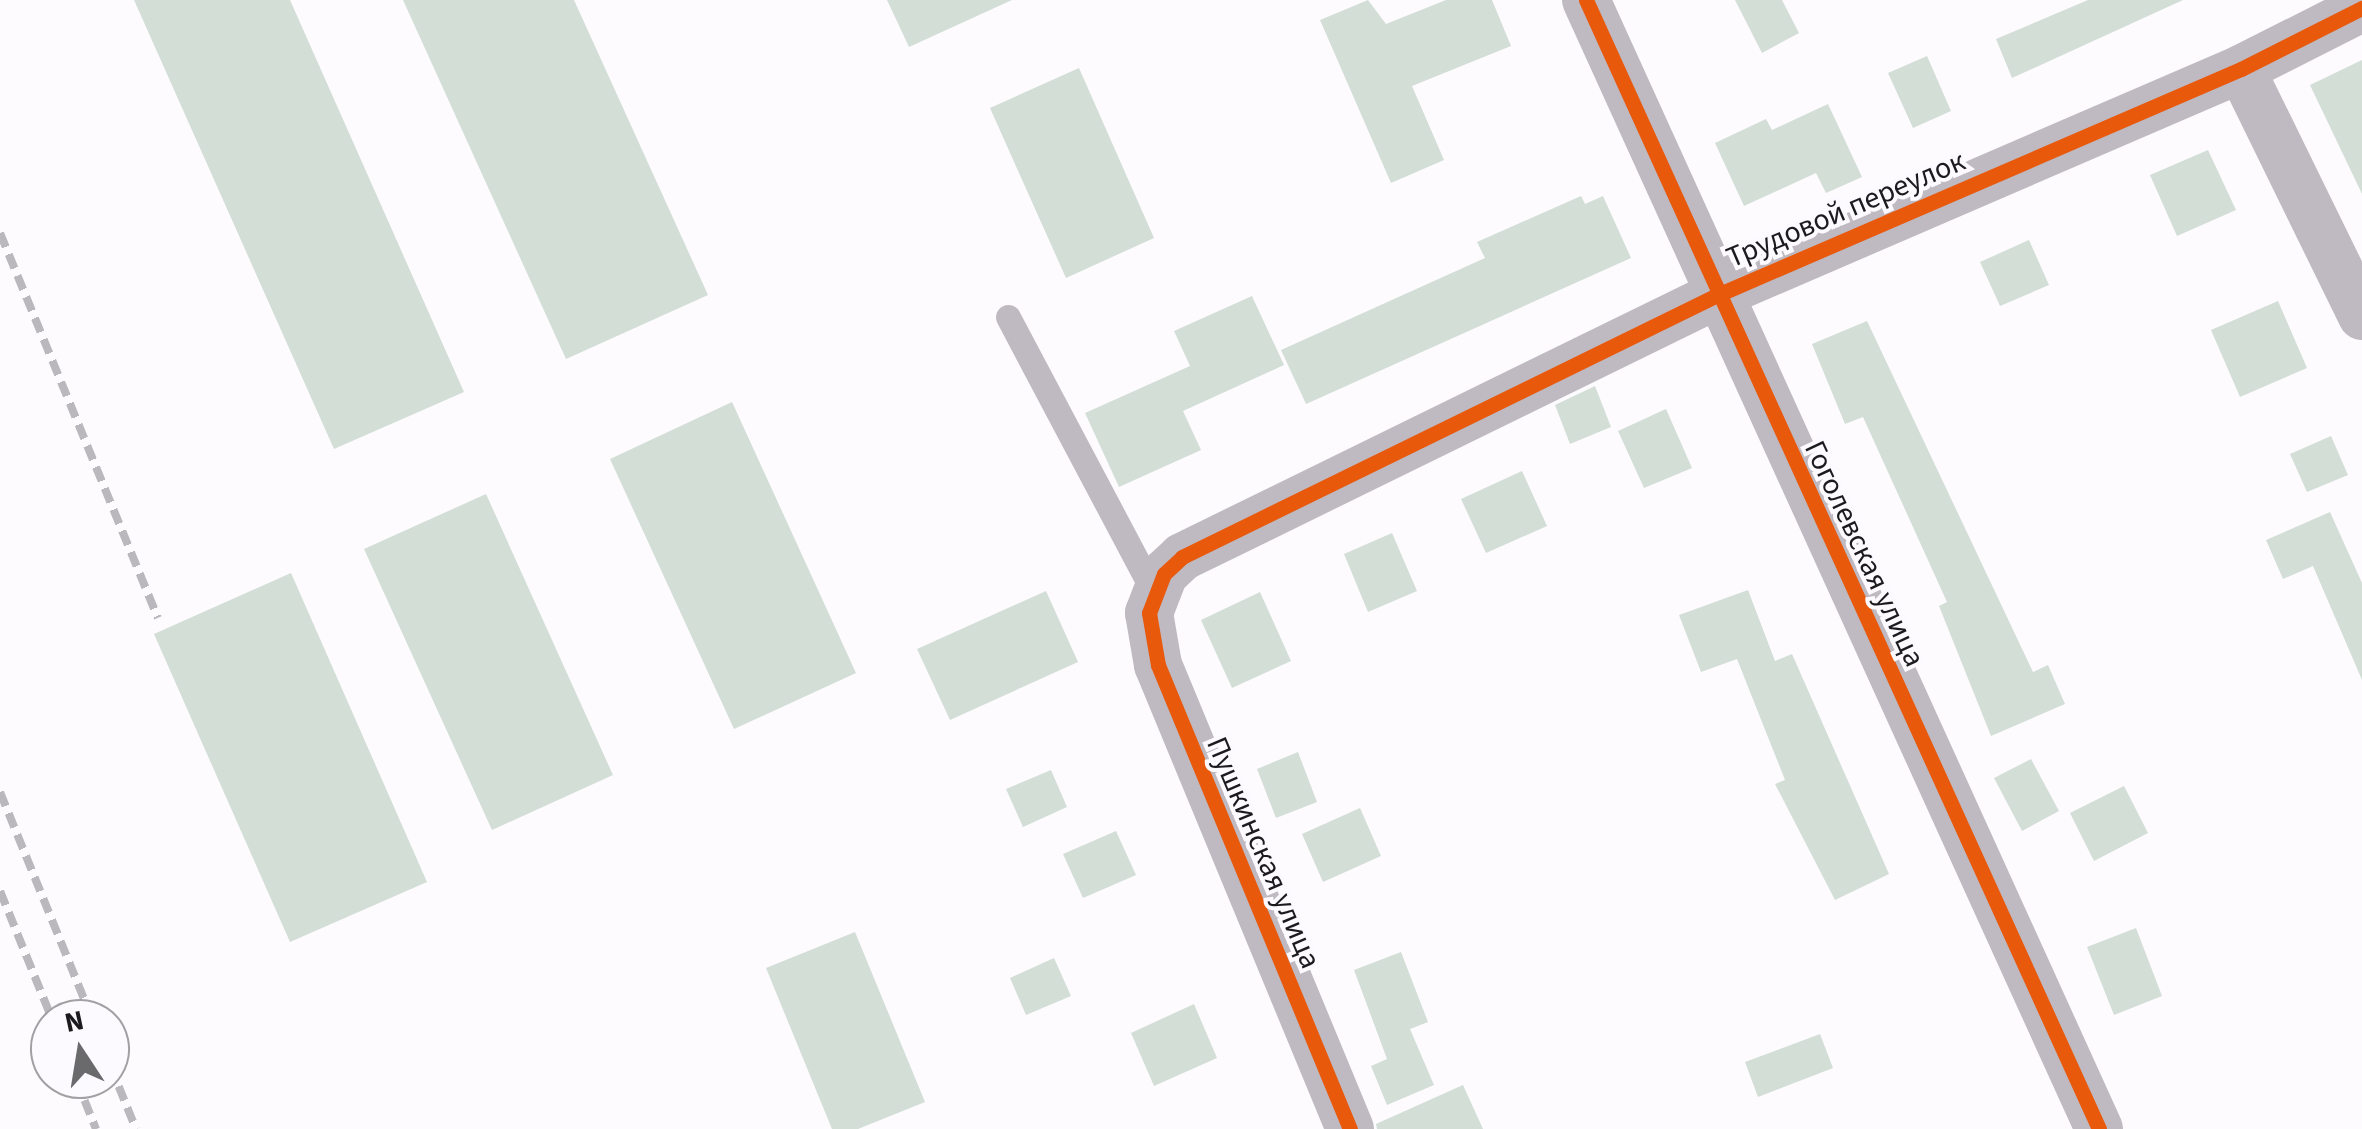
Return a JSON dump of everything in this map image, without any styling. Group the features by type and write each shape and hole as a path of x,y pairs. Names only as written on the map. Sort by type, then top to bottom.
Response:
{"street":[{"name":"Гоголевская улица","path":"1586,0 1715,296 2099,1129"},
{"name":"Трудовой переулок","path":"1154,593 1182,557 1715,296 2241,69 2362,8"},
{"path":"2241,69 2362,316"},
{"name":"Пушкинская улица","path":"1154,593 1151,639 1180,727 1350,1129"}],"lane":[{"path":"1008,317 1154,593"}],"building":[{"path":"134,0 290,0 464,392 334,449"},
{"path":"403,0 574,0 708,295 566,359"},
{"path":"887,0 1012,0 909,47"},
{"path":"1368,0 1386,24 1446,0 1492,0 1511,46 1412,86 1444,160 1391,183 1320,20"},
{"path":"1735,0 1782,0 1799,33 1762,53"},
{"path":"2088,0 2183,0 2012,78 1996,39"},
{"path":"1927,56 1951,111 1913,128 1888,73"},
{"path":"2362,60 2362,194 2310,85"},
{"path":"1079,68 1154,238 1066,278 990,108"},
{"path":"1828,104 1862,177 1826,193 1816,173 1744,206 1715,143 1766,119 1772,130"},
{"path":"2208,150 2236,210 2177,236 2150,175"},
{"path":"1581,196 1585,204 1603,196 1631,258 1306,404 1281,350 1485,258 1477,242"},
{"path":"2029,240 2049,285 2000,306 1980,262"},
{"path":"1252,296 1284,365 1183,411 1201,450 1119,487 1085,413 1190,366 1174,331"},
{"path":"2278,301 2307,368 2240,397 2211,330"},
{"path":"1867,321 2033,672 2048,665 2065,704 1991,736 1939,606 1947,602 1863,417 1845,424 1812,344"},
{"path":"1595,386 1611,427 1570,444 1555,405"},
{"path":"732,402 856,673 734,729 610,459"},
{"path":"1666,409 1692,468 1644,488 1618,431"},
{"path":"2331,436 2348,475 2307,492 2290,454"},
{"path":"1522,471 1547,526 1486,553 1461,499"},
{"path":"486,494 613,775 492,830 364,549"},
{"path":"2330,512 2362,583 2362,680 2313,566 2283,579 2266,540"},
{"path":"1392,533 1417,591 1368,612 1344,554"},
{"path":"291,573 427,882 290,942 154,634"},
{"path":"1748,590 1775,661 1792,654 1889,874 1835,900 1775,784 1785,780 1737,659 1701,672 1679,615"},
{"path":"1046,591 1078,662 950,720 917,649"},
{"path":"1260,592 1291,661 1232,688 1201,620"},
{"path":"1298,752 1317,802 1276,818 1257,769"},
{"path":"2031,759 2059,811 2022,831 1994,778"},
{"path":"1051,770 1067,807 1023,827 1006,789"},
{"path":"2124,786 2148,833 2094,861 2070,813"},
{"path":"1360,808 1381,856 1323,882 1302,834"},
{"path":"1116,831 1136,875 1083,898 1063,854"},
{"path":"2136,928 2162,996 2114,1015 2087,947"},
{"path":"855,932 925,1102 858,1129 832,1129 766,968"},
{"path":"1401,952 1428,1022 1410,1029 1434,1085 1387,1105 1371,1066 1387,1059 1354,970"},
{"path":"1054,958 1071,996 1026,1015 1010,978"},
{"path":"1194,1004 1217,1058 1154,1086 1131,1033"},
{"path":"1820,1034 1833,1068 1758,1097 1745,1062"},
{"path":"1463,1085 1483,1129 1377,1129 1376,1124"}],"railway":[{"path":"0,233 158,618"},
{"path":"0,792 84,999"},
{"path":"0,891 44,999"},
{"path":"84,1099 96,1129"},
{"path":"124,1099 136,1129"}],"cycle path":[{"path":"1586,0 2099,1129"},
{"path":"1350,1129 1158,665 1149,613 1164,574 1182,557 1715,296 2241,69 2362,8"}]}
